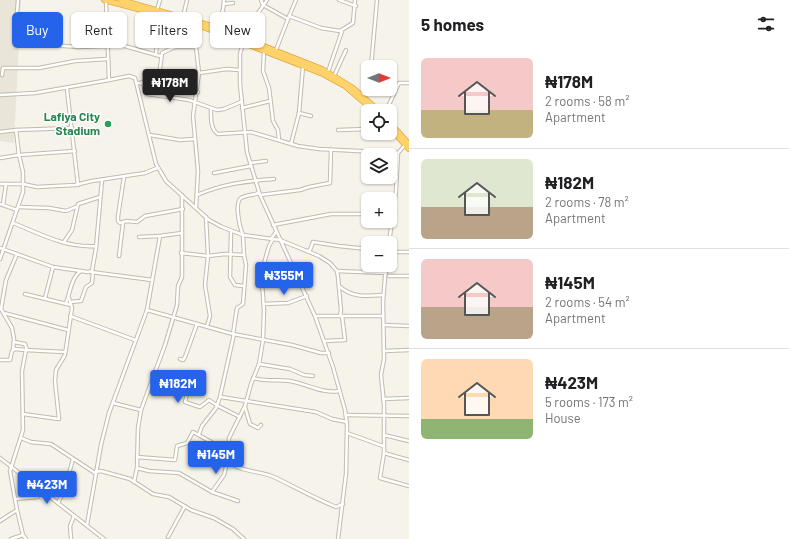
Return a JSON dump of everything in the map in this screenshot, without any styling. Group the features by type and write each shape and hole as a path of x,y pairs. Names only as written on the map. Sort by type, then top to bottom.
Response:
{"highway":[{"path":"107,0 158,12"},
{"path":"121,0 158,12"},
{"path":"260,48 324,74 345,86 366,104"},
{"path":"265,48 328,72 361,94"},
{"path":"363,96 372,104"},
{"path":"397,132 409,149"},
{"path":"397,135 407,144"}],"street":[{"path":"18,0 15,37 17,40 36,44 71,46"},
{"path":"107,0 107,12"},
{"path":"158,12 160,0"},
{"path":"184,12 187,0"},
{"path":"221,12 224,0"},
{"path":"261,0 263,5 289,18 321,28 340,31 353,23 356,6 355,0"},
{"path":"259,12 267,0"},
{"path":"275,51 296,0"},
{"path":"339,0 356,6"},
{"path":"372,60 377,0"},
{"path":"224,4 233,3"},
{"path":"328,72 342,31 340,31"},
{"path":"127,46 160,56"},
{"path":"107,48 109,80"},
{"path":"156,48 156,54"},
{"path":"158,84 160,56 162,53 173,48"},
{"path":"196,48 199,72 198,92 193,116 198,171 196,207"},
{"path":"241,48 240,70 242,108 244,131 250,165 262,200 276,232 317,318 329,353 346,415 347,433 343,504 338,539"},
{"path":"264,50 262,63 269,88 273,121 278,130 278,140"},
{"path":"334,76 346,50"},
{"path":"2,75 4,68 39,68 75,61 108,59"},
{"path":"292,144 299,113 303,66"},
{"path":"199,72 228,68 240,70"},
{"path":"0,94 35,93 67,89 132,76 135,78 137,83 157,168 166,180 206,216 230,232 280,240 321,257 337,271 409,276"},
{"path":"142,82 147,94 172,96 196,102 211,109 224,109 242,102"},
{"path":"137,83 142,82 158,84 198,92"},
{"path":"389,104 399,83 409,83"},
{"path":"67,89 78,185"},
{"path":"242,108 270,101"},
{"path":"211,109 212,123 216,133 251,132 292,144 331,150 398,152"},
{"path":"299,113 311,116"},
{"path":"0,132 72,128"},
{"path":"338,130 361,129"},
{"path":"0,259 5,250 23,192 23,172 16,130"},
{"path":"150,135 180,140 195,139"},
{"path":"394,192 398,152 407,144"},
{"path":"199,434 202,426 217,407 233,334 237,306 243,304 246,265 243,235 238,212 239,201 242,198 260,194 264,196 330,183 331,150"},
{"path":"0,158 19,154 75,151"},
{"path":"214,173 266,161"},
{"path":"0,184 23,184 37,187 78,185 97,180 150,172 157,168"},
{"path":"124,177 118,221 120,223 137,222 145,216 183,209"},
{"path":"197,195 213,188 274,179"},
{"path":"97,180 100,184"},
{"path":"25,294 71,304 81,302 86,287 92,283 100,184 102,180"},
{"path":"6,184 1,205 18,209 49,208 66,211 77,207"},
{"path":"134,482 137,470 138,428 141,408 165,345 182,277 182,194"},
{"path":"262,200 264,196"},
{"path":"64,243 72,230 77,207 80,202 100,197"},
{"path":"273,225 331,214 361,214"},
{"path":"206,216 208,256 205,285 210,316 208,326"},
{"path":"13,223 46,238 64,243 96,246"},
{"path":"119,256 123,223"},
{"path":"238,234 241,230"},
{"path":"230,232 231,282 235,285 244,286"},
{"path":"212,492 224,475 228,459 229,438 245,406 253,378 259,364 263,340 263,267 269,246 276,232"},
{"path":"139,237 182,233"},
{"path":"87,525 95,472 113,403 147,310 160,236"},
{"path":"306,251 310,250 313,242 361,248"},
{"path":"0,248 53,267 77,272 93,271 151,281"},
{"path":"397,252 409,252"},
{"path":"181,253 208,256 231,254 244,255"},
{"path":"0,360 10,360 14,348 12,328 1,309 6,280 17,254"},
{"path":"45,298 53,267"},
{"path":"324,341 345,340 337,271"},
{"path":"23,414 58,418 56,376 58,365 65,355 64,352 71,318 69,291 77,272"},
{"path":"386,275 383,295 384,351 381,375 384,453 380,478 409,486"},
{"path":"339,285 343,290 366,297 383,295"},
{"path":"339,292 343,290"},
{"path":"0,292 4,294"},
{"path":"264,304 289,303 307,296"},
{"path":"66,303 69,298"},
{"path":"147,310 233,334 321,353 329,353"},
{"path":"4,313 68,330"},
{"path":"317,318 341,315 384,316"},
{"path":"71,318 97,325 135,340"},
{"path":"180,359 183,360 186,357 197,324"},
{"path":"384,325 409,326"},
{"path":"14,342 25,344 27,350 22,371 23,414 21,438 11,466 10,477 23,535 26,539"},
{"path":"14,348 64,352"},
{"path":"384,351 409,350"},
{"path":"259,364 290,369 304,375 313,376"},
{"path":"195,373 185,401 200,407 209,400 217,407 240,417"},
{"path":"253,378 266,381 292,382 323,390 339,391"},
{"path":"220,397 316,412 332,419 347,422"},
{"path":"383,399 409,398"},
{"path":"113,403 141,408"},
{"path":"245,406 250,424 258,428 261,425"},
{"path":"346,415 383,417 409,416"},
{"path":"138,456 175,460 177,446 187,443 193,432 228,451"},
{"path":"347,433 383,446"},
{"path":"346,438 352,435"},
{"path":"384,435 409,441"},
{"path":"21,438 31,442 52,444 82,465 91,468 95,472"},
{"path":"380,444 384,442"},
{"path":"224,448 228,446"},
{"path":"384,453 409,460"},
{"path":"0,458 104,539"},
{"path":"58,504 64,491 74,458"},
{"path":"228,459 239,467 271,476 316,499 336,507 343,504"},
{"path":"137,470 179,473 212,492 238,501"},
{"path":"95,472 101,471 130,479 153,494 169,496 185,506 228,526 244,539"},
{"path":"130,479 134,478"},
{"path":"15,499 38,497"},
{"path":"168,537 185,506"},
{"path":"0,521 17,510"},
{"path":"70,539 70,526 74,516"},
{"path":"11,539 23,535"}],"shaded area":[{"path":"0,0 21,0 20,12 12,12 12,48 19,48 14,143 0,141"}],"place":[{"name":"Lafiya City Stadium","path":"108,124"}]}
